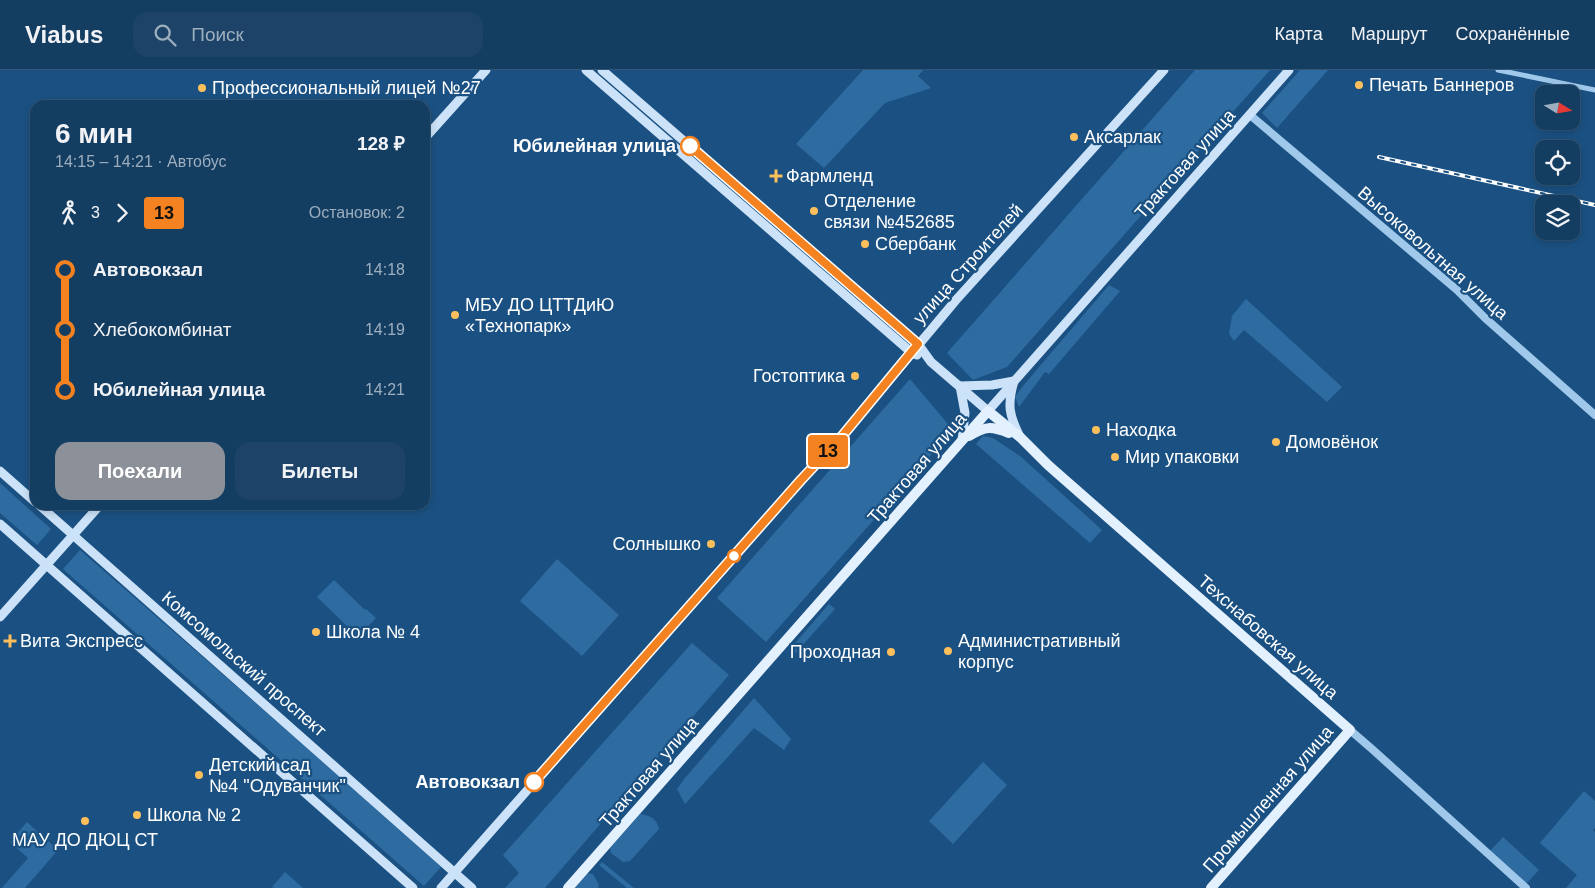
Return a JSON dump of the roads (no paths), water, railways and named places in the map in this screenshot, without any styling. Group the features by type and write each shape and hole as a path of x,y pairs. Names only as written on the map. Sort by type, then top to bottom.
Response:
{"main road":[{"path":"430,132 486,70"},
{"path":"586,70 912,353 931,362 988,412"},
{"path":"602,70 918,344 931,362"},
{"name":"улица Строителей","path":"441,888 801,480 843,435 962,293 1164,70"},
{"name":"Трактовая улица","path":"568,888 1289,70"},
{"path":"960,386 992,385 1014,381 1009,396 1009,408 1012,421 1020,437"},
{"path":"960,386 965,413 962,440"},
{"name":"Техснабовская улица","path":"988,412 1020,437 1048,465 1350,730"},
{"path":"962,440 980,429 989,427 998,428 1020,437"},
{"path":"0,472 30,498"},
{"name":"Комсомольский проспект","path":"45,510 472,888"},
{"path":"0,617 96,510"},
{"path":"0,524 413,888"},
{"name":"Промышленная улица","path":"1211,888 1350,730"}],"street":[{"path":"1498,70 1595,90"},
{"name":"Высоковольтная улица","path":"1250,115 1456,290 1595,415"},
{"name":"Техснабовская улица","path":"1350,730 1526,888"}],"railway":[{"path":"1379,157 1595,205"}],"place":[{"name":"Печать Баннеров","path":"1359,85"},
{"name":"Профессиональный лицей №27","path":"202,88"},
{"name":"Аксарлак","path":"1074,137"},
{"name":"Юбилейная улица","path":"690,146"},
{"name":"Фармленд","path":"776,176"},
{"name":"Отделение связи №452685","path":"814,211"},
{"name":"Сбербанк","path":"865,244"},
{"name":"МБУ ДО ЦТТДиЮ «Технопарк»","path":"455,315"},
{"name":"Гостоптика","path":"855,376"},
{"name":"Находка","path":"1096,430"},
{"name":"Домовёнок","path":"1276,442"},
{"name":"Мир упаковки","path":"1115,457"},
{"name":"Солнышко","path":"711,544"},
{"name":"Школа № 4","path":"316,632"},
{"name":"Вита Экспресс","path":"10,641"},
{"name":"Административный корпус","path":"948,651"},
{"name":"Проходная","path":"891,652"},
{"name":"Детский сад №4 \"Одуванчик\"","path":"199,775"},
{"name":"Автовокзал","path":"534,782"},
{"name":"Школа № 2","path":"137,815"},
{"name":"МАУ ДО ДЮЦ СТ","path":"85,821"}]}
